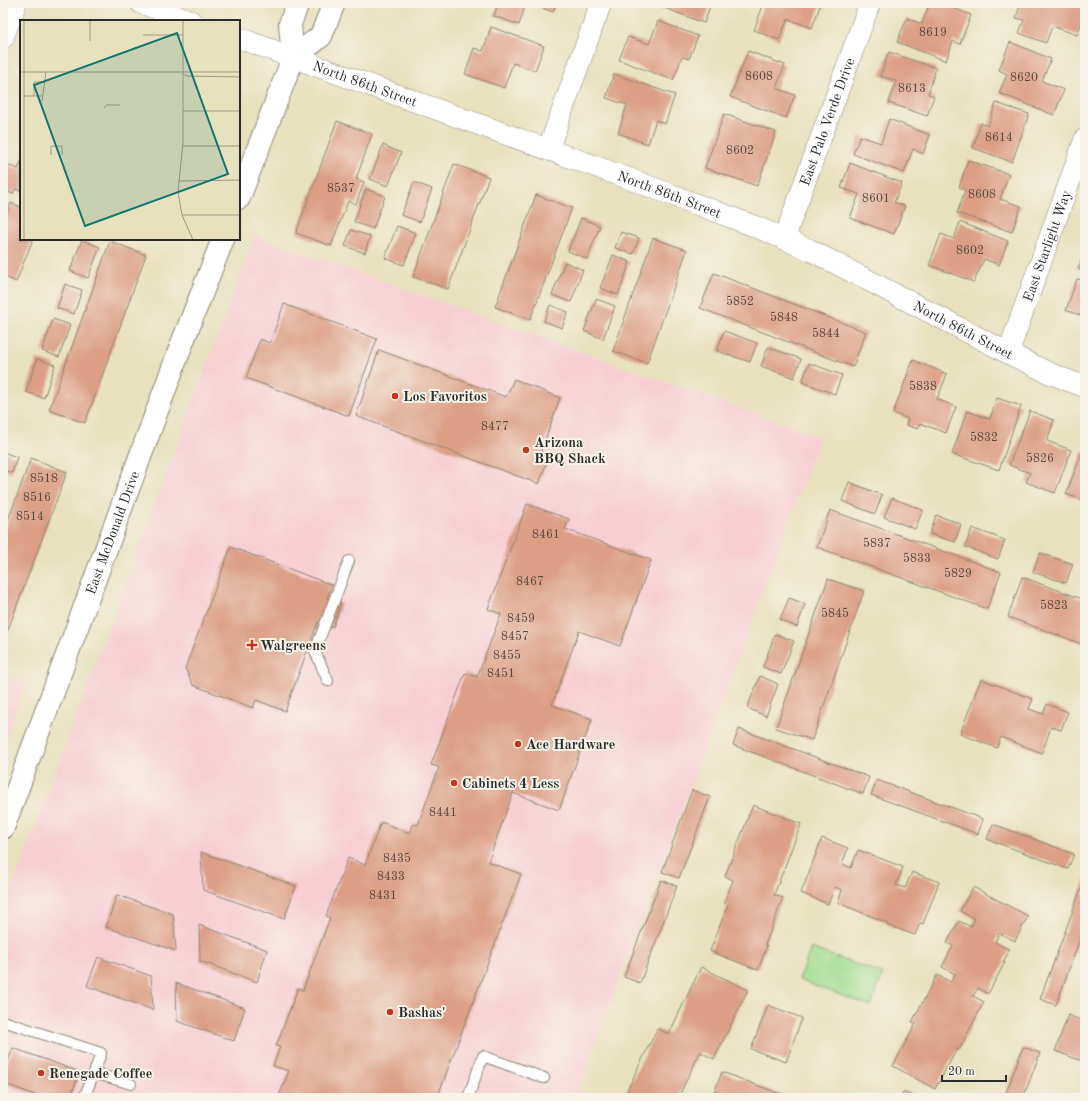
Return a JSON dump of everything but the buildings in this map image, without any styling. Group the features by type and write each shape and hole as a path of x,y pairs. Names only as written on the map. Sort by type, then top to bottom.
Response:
{"main road":[{"path":"240,195 293,58 290,24 298,3"},
{"path":"293,58 321,36 334,3"},
{"name":"East McDonald Drive","path":"3,828 165,390 223,240"}],"street":[{"path":"3,38 16,3"},
{"path":"141,3 188,20"},
{"path":"548,150 601,3"},
{"name":"East Palo Verde Drive","path":"784,239 870,3"},
{"name":"North 86th Street","path":"240,38 754,226 810,250 1049,373 1085,387"},
{"name":"East Starlight Way","path":"1008,353 1085,139"}],"lane":[{"path":"328,681 315,651 349,562"},
{"path":"3,1022 101,1053 84,1098"},
{"path":"468,1098 483,1056 544,1078"},
{"path":"94,1073 131,1084"}],"shaded area":[{"path":"255,236 820,437 575,1098 3,1098 3,913"},
{"path":"3,676 25,684 3,745"}],"green space":[{"path":"811,948 883,974 871,1006 799,980"}],"place":[{"name":"Los Favoritos","path":"395,396"},
{"name":"Arizona BBQ Shack","path":"526,450"},
{"name":"Walgreens","path":"252,645"},
{"name":"Ace Hardware","path":"518,744"},
{"name":"Cabinets 4 Less","path":"454,783"},
{"name":"Bashas'","path":"390,1012"},
{"name":"Renegade Coffee","path":"41,1073"}]}
